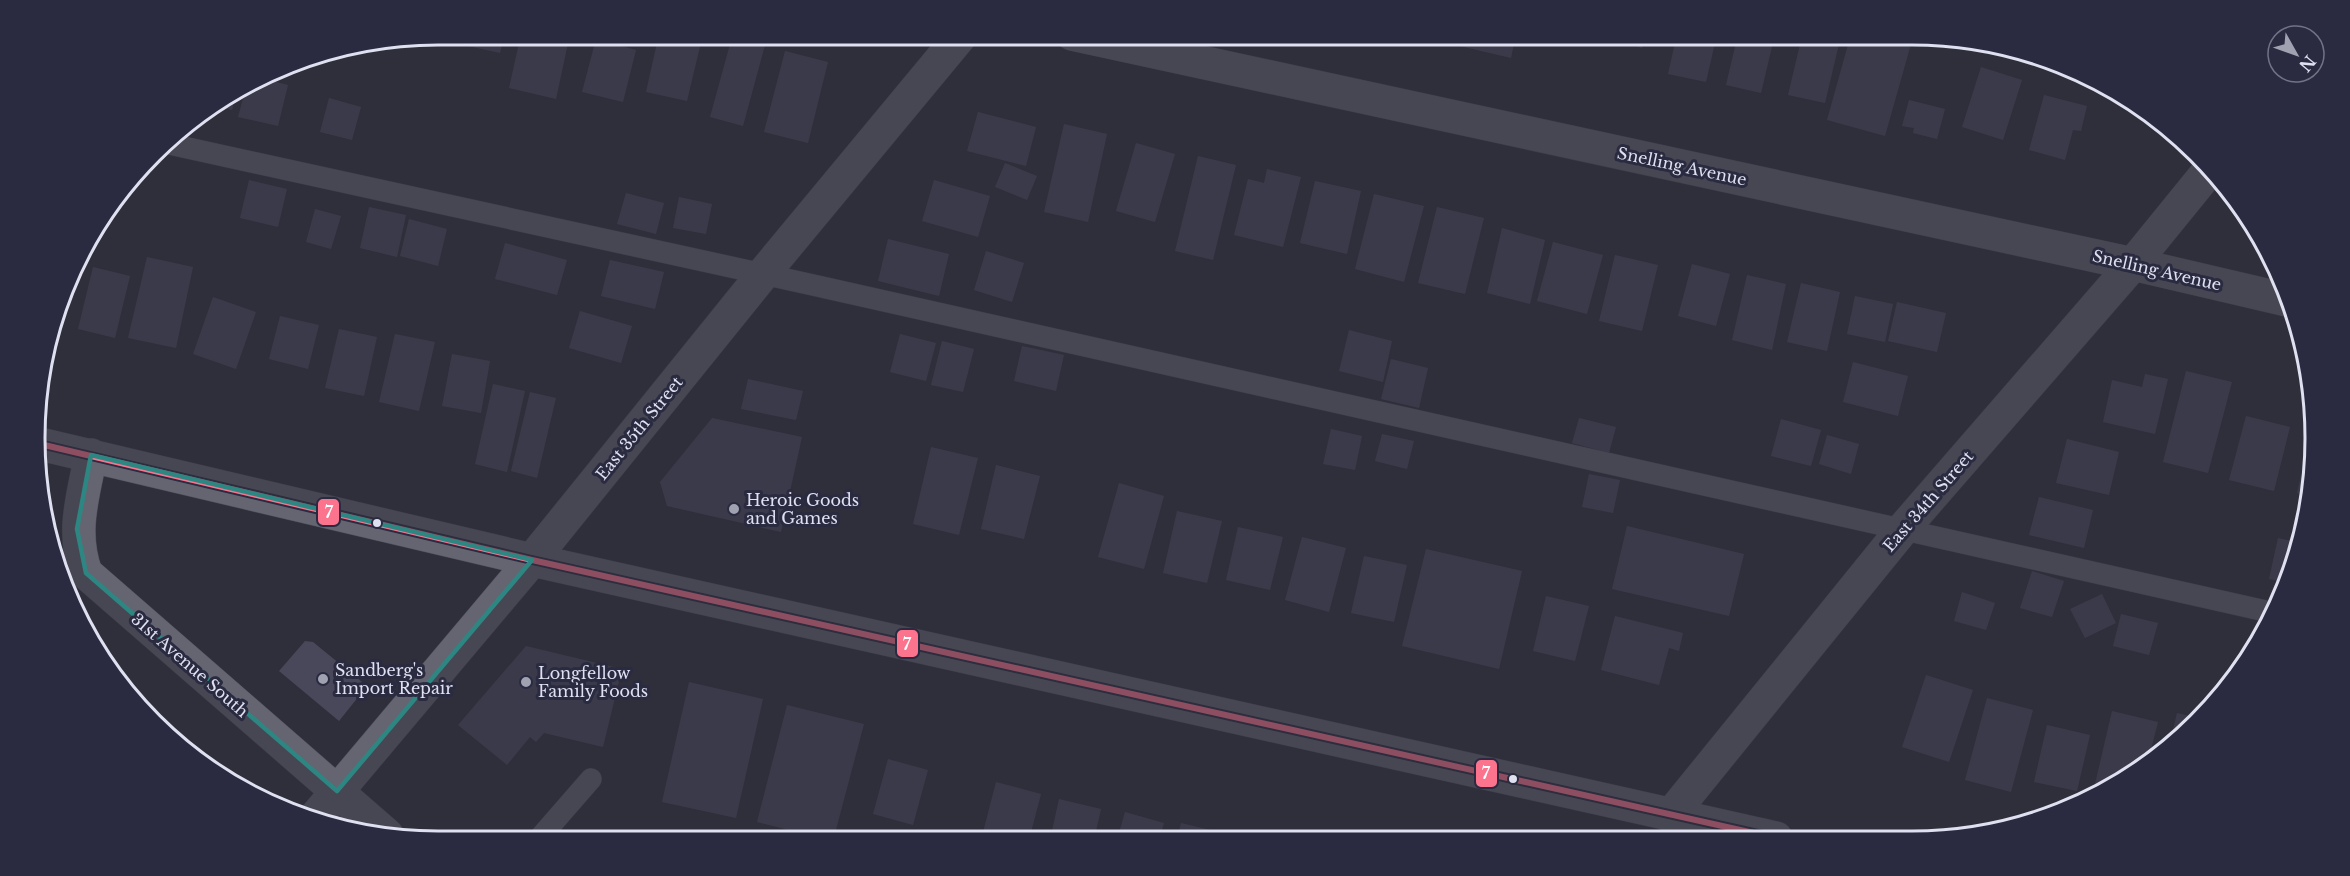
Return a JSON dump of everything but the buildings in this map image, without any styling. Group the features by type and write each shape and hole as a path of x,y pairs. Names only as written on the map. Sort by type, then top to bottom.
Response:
{"main road":[{"name":"East 35th Street","path":"319,812 532,560 763,274 953,45"},
{"path":"45,445 1660,827 1702,831"},
{"name":"31st Avenue South","path":"91,455 77,529 79,555 86,573 377,826"}],"street":[{"name":"Snelling Avenue","path":"1123,45 2133,264 2279,298"},
{"name":"East 34th Street","path":"1660,827 1902,530 2133,264 2204,176"}],"lane":[{"path":"176,145 763,274 2265,611"},
{"path":"546,831 591,779"}],"highlighted area":[{"path":"91,455 532,560 337,791 86,573 77,529"}],"transit line":[{"name":"7","path":"45,445 532,560 1745,831"}],"place":[{"name":"Heroic Goods and Games","path":"734,509"},
{"name":"Sandberg's Import Repair","path":"323,679"},
{"name":"Longfellow Family Foods","path":"526,682"}]}
